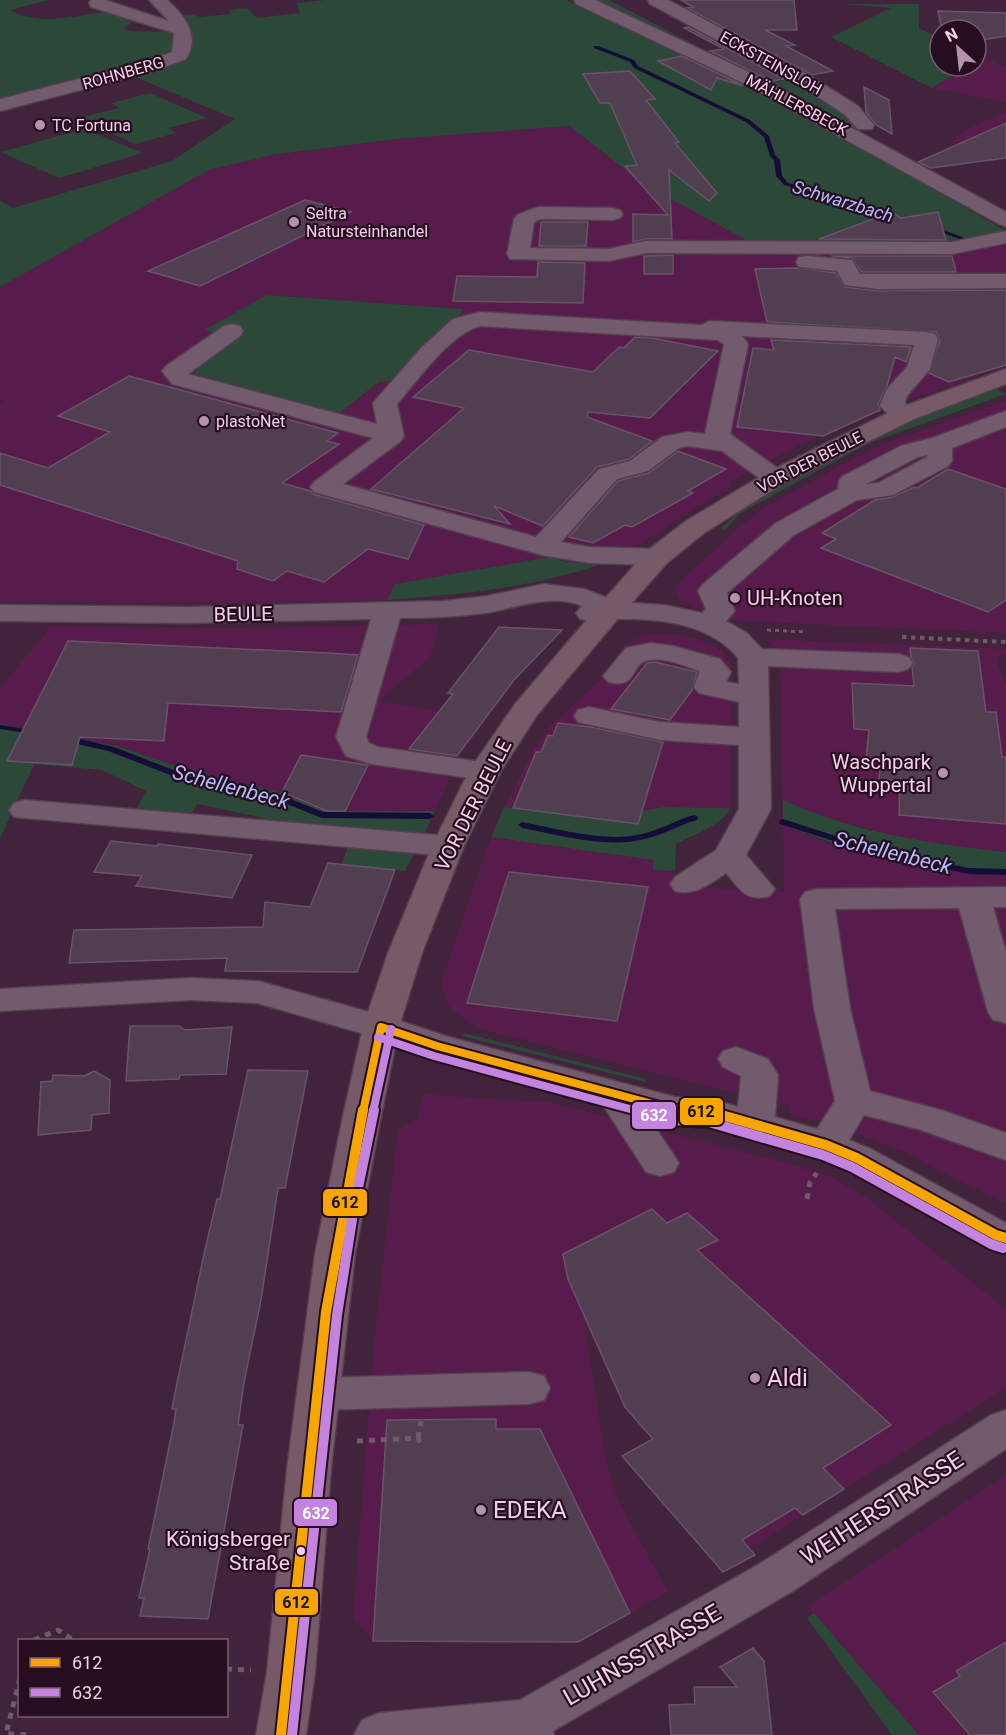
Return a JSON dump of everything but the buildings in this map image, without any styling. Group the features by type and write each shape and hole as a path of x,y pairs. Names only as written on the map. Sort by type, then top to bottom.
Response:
{"main road":[{"name":"VOR DER BEULE","path":"281,1735 292,1661 318,1394 335,1254 381,1027 405,953 448,846 486,771 526,710 611,609 657,557 695,527 775,478 905,414 1006,376"}],"street":[{"path":"157,0 178,18 182,30"},
{"name":"MÄHLERSBECK","path":"582,0 745,77 1006,220"},
{"name":"ECKSTEINSLOH","path":"656,0 806,81 851,110 864,124 867,131 857,137"},
{"path":"97,3 136,15 150,23 182,30"},
{"name":"ROHNBERG","path":"0,105 151,66 180,56 184,46 182,30"},
{"path":"613,214 537,213 524,219 518,254 609,255 646,247 952,248 1006,237"},
{"path":"760,248 786,260 844,265 853,280 877,282 1006,281"},
{"path":"392,436 385,403 429,353 461,324 480,319 723,334 733,339 736,344 717,436 775,478"},
{"path":"703,332 710,328 927,339 918,369 895,394 892,405 905,414"},
{"path":"232,331 174,371 180,379 392,436"},
{"path":"707,624 721,611 712,591 785,529 851,493 884,490 939,461 940,444 1006,418"},
{"path":"392,436 323,487 542,547 590,555 657,557"},
{"path":"542,547 608,474 639,466 671,442 688,440 725,444"},
{"name":"BEULE","path":"0,613 188,615 444,609 487,604 544,592 657,557"},
{"name":"BEULE","path":"544,592 584,597 611,609"},
{"name":"BEULE","path":"487,604 584,614 611,609"},
{"path":"611,609 666,614 707,624 734,637 753,657 755,809 729,856 687,884"},
{"path":"388,611 351,737 357,749 372,755 486,771"},
{"path":"618,676 635,655 643,651 654,651 710,665 716,672 709,687 728,692 755,694"},
{"path":"753,657 898,663"},
{"path":"589,716 660,731 732,737 755,736"},
{"path":"25,810 448,846"},
{"path":"729,856 758,889"},
{"path":"822,1158 854,1101 832,1008 817,899 990,897 1006,1012"},
{"path":"0,1000 191,989 258,992 381,1027 436,1046 614,1094 675,1110 711,1112 755,1124 822,1158 857,1158 996,1235 1006,1238"},
{"path":"736,1059 755,1068 760,1075 755,1124"},
{"path":"614,1094 660,1163"},
{"path":"854,1101 888,1106 920,1115 1006,1146"},
{"path":"318,1394 529,1388"},
{"name":"WEIHERSTRASSE","path":"757,1589 1006,1427"},
{"name":"LUHNSSTRASSE","path":"379,1735 528,1728 757,1589"}],"path":[{"path":"807,1199 810,1182 822,1158"},
{"path":"357,1441 418,1438 422,1445"},
{"path":"38,1639 58,1630 70,1639"},
{"path":"18,1686 6,1734 31,1735"}],"shaded area":[{"path":"988,60 1006,67 1006,102 932,88 948,78 988,78"},
{"path":"1006,112 1006,157 951,141 965,130"},
{"path":"569,126 645,185 748,241 689,240 697,252 954,255 1006,245 1006,366 911,399 805,442 730,482 731,488 636,547 598,565 567,562 549,557 396,584 387,600 253,603 0,602 0,404 4,401 0,400 0,287 209,170 272,155 397,139","holes":["268,295 463,309 460,315 417,354 338,414 195,374 195,371 235,339 205,330"]},
{"path":"1006,400 1006,633 739,621 697,609 679,600 676,587 687,575 765,507 873,448"},
{"path":"439,624 430,657 378,702 415,706 484,721 459,757 435,811 326,811 276,791 193,772 118,746 0,724 0,687 46,633 49,626 223,628"},
{"path":"655,633 680,635 709,643 721,650 732,665 730,808 663,807 642,811 637,824 504,807 535,747 549,727 597,683 629,643"},
{"path":"766,639 1006,649 1006,654 1001,654 996,661 1006,683 1006,852 945,846 891,835 815,814 783,800 780,665 777,652"},
{"path":"783,825 826,842 868,853 975,875 1006,875 1006,1203 951,1177 908,1153 837,1126 789,1114 789,1106 482,1029 467,1022 448,1005 443,992 442,979 491,837 654,860 675,870 676,886 784,892"},
{"path":"423,1094 553,1103 784,1162 831,1177 866,1197 1006,1309 1006,1388 750,1548 625,1409 584,1321 606,1462 618,1500 668,1592 576,1642 374,1641 353,1620 374,1343 398,1130 418,1118"},
{"path":"1006,1475 1006,1735 919,1735 808,1606"}],"green space":[{"path":"0,0 50,0 10,10 33,18 45,19 116,12 138,19 123,28 130,31 176,32 174,54 0,104"},
{"path":"325,0 566,0 726,76 854,144 1006,231 944,243 748,241 645,185 569,126 397,139 272,155 209,170 0,287 0,201 13,208 172,161 235,119 128,74 189,54 192,46 183,15 194,14 199,17 230,14 229,10 247,8 257,18 300,13 297,3"},
{"path":"590,0 609,0 738,67 776,82 795,78 845,113 860,128 848,128"},
{"path":"844,4 919,4 919,28 928,32 928,78 948,78 932,88 831,37 891,8"},
{"path":"150,93 207,118 168,128 176,133 135,144 79,118 119,108 111,103"},
{"path":"84,129 143,153 59,178 0,152"},
{"path":"267,295 463,309 460,315 417,353 420,356 390,381 379,382 338,414 195,374 195,371 235,339 204,330"},
{"path":"995,388 1006,394 869,443 741,513 725,530 721,528 757,500 845,451 919,417"},
{"path":"550,557 567,562 598,565 521,585 467,593 387,600 395,584"},
{"path":"0,724 118,746 193,772 276,791 326,811 435,811 422,840 300,826 197,804 189,820 134,814 146,791 102,770 34,764 0,839"},
{"path":"783,800 837,820 892,835 1006,852 1006,875 951,871 922,866 836,844 783,825"},
{"path":"504,807 637,824 642,811 663,807 730,808 727,814 715,824 676,844 675,871 653,870 653,860 491,837"},
{"path":"348,846 416,850 405,871 342,864"},
{"path":"464,1033 647,1079 645,1082 461,1036"},
{"path":"814,1613 919,1735 892,1735 807,1618"}],"waterway":[{"name":"Schwarzbach","path":"596,47 632,61 636,67 748,121 766,136 773,156 777,160 779,176 786,184 842,199 897,218"},
{"name":"Schwarzbach","path":"934,228 964,239"},
{"name":"Schellenbeck","path":"0,727 33,732"},
{"name":"Schellenbeck","path":"67,739 111,749 189,779 282,799 322,815 430,816"},
{"name":"Schellenbeck","path":"522,825 580,836 625,839 652,834 694,818"},
{"name":"Schellenbeck","path":"783,822 874,851 969,871 1006,872"}],"transit line":[{"name":"612","path":"381,1027 437,1046 675,1110 711,1112 826,1145 857,1158 996,1235 1006,1238"},
{"name":"612","path":"281,1735 326,1312 344,1205 381,1027"},
{"name":"632","path":"292,1735 330,1367 342,1279 361,1172 391,1029"},
{"name":"632","path":"378,1037 434,1056 672,1120 709,1122 823,1155 852,1167 991,1244 1003,1248"}],"place":[{"name":"TC Fortuna","path":"40,125"},
{"name":"Seltra Natursteinhandel","path":"294,222"},
{"name":"plastoNet","path":"204,421"},
{"name":"UH-Knoten","path":"735,598"},
{"name":"Waschpark Wuppertal","path":"943,773"},
{"name":"Aldi","path":"755,1378"},
{"name":"EDEKA","path":"481,1510"},
{"name":"Königsberger Straße","path":"301,1551"}]}
